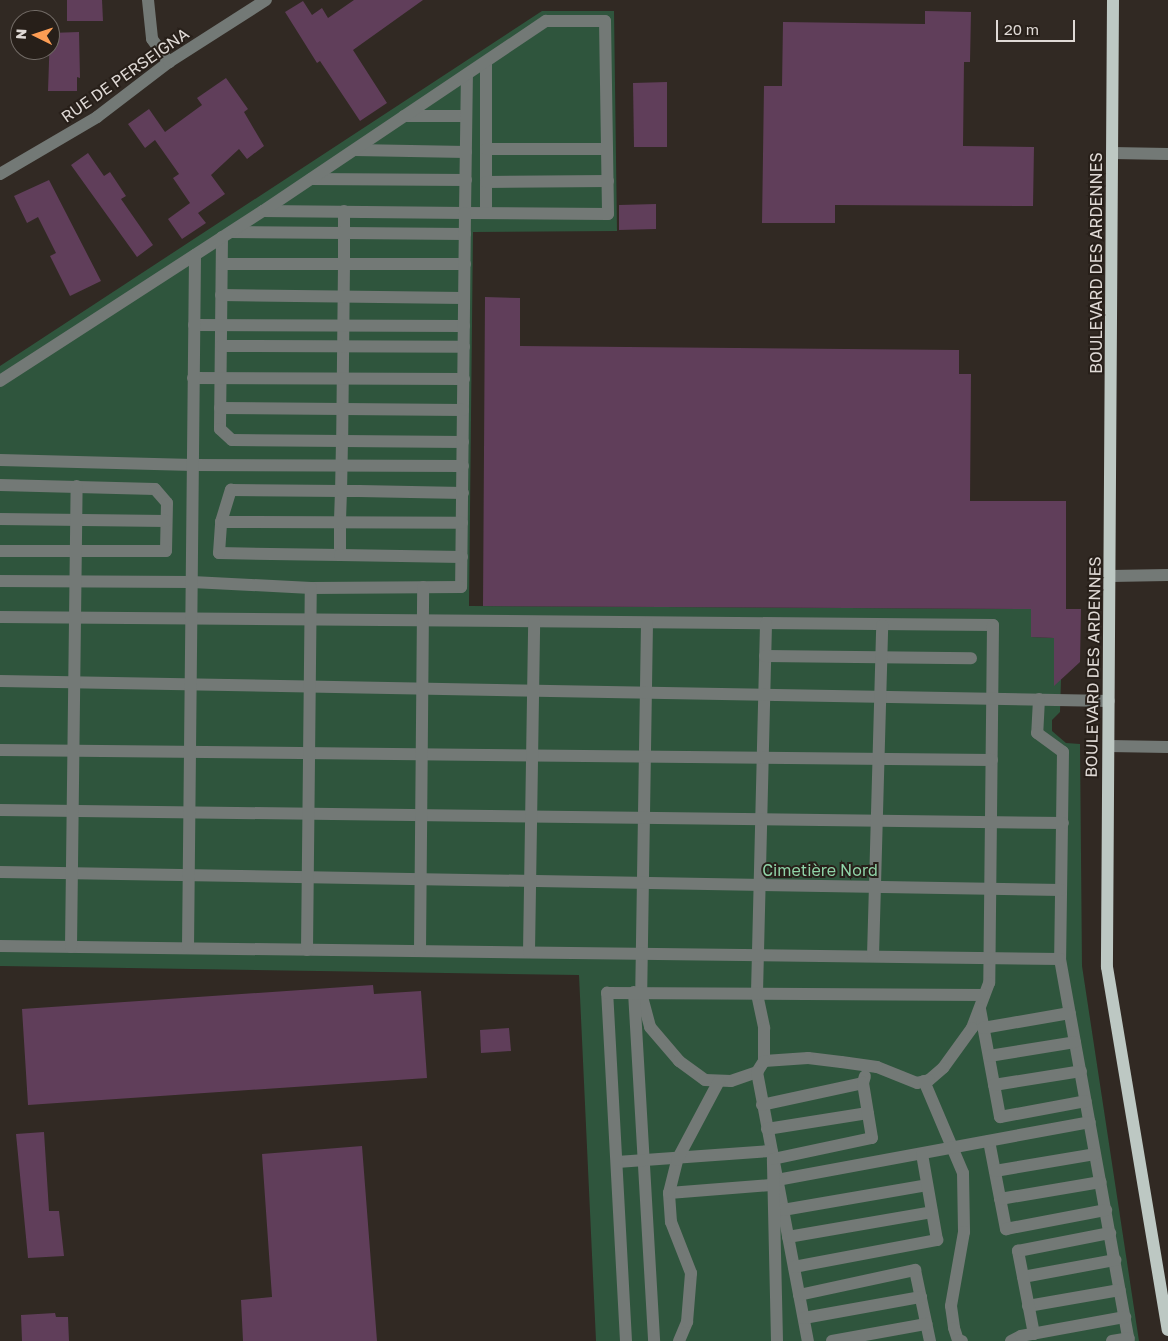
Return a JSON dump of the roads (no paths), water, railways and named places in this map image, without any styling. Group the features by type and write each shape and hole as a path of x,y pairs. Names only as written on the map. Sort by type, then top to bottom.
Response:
{"main road":[{"name":"BOULEVARD DES ARDENNES","path":"1113,0 1111,576 1107,967 1168,1330"}],"street":[{"path":"148,0 152,39 169,62"},
{"name":"RUE DE PERSEIGNA","path":"0,174 97,117 169,62 266,0"},
{"path":"0,381 311,179 546,22 605,21 608,214 262,211"},
{"path":"486,62 486,213"},
{"path":"0,581 192,582 311,588 461,587 466,75"},
{"path":"404,116 466,116"},
{"path":"486,149 607,149"},
{"path":"355,150 466,152"},
{"path":"1112,153 1168,154"},
{"path":"311,179 466,180"},
{"path":"486,182 608,181"},
{"path":"340,555 344,212"},
{"path":"226,234 465,234"},
{"path":"226,234 221,294 220,429 232,440 463,442"},
{"path":"188,948 195,255"},
{"path":"222,264 465,264"},
{"path":"221,294 464,298"},
{"path":"194,325 464,326"},
{"path":"221,346 464,347"},
{"path":"193,378 464,379"},
{"path":"220,408 463,410"},
{"path":"0,460 193,465 463,466"},
{"path":"0,485 155,489 167,503 166,551 0,551"},
{"path":"71,947 78,486"},
{"path":"462,493 231,490 221,522 220,553 462,557"},
{"path":"0,519 166,521"},
{"path":"221,522 462,523"},
{"path":"1111,576 1168,575"},
{"path":"420,951 424,689 423,587"},
{"path":"307,950 311,588"},
{"path":"0,618 993,626 989,983 972,1028 943,1068 924,1081 917,1083 867,1066 808,1058 764,1061"},
{"path":"529,952 534,622"},
{"path":"648,623 642,954 637,993 654,1341"},
{"path":"637,993 650,1027 679,1060 705,1080 731,1081 757,1072 764,1061 764,1028 757,994 766,624"},
{"path":"874,956 882,625"},
{"path":"765,656 971,658"},
{"path":"0,681 190,687 310,686 1109,701"},
{"path":"1039,699 1037,733 1063,752 1060,959 1129,1339 1112,1341"},
{"path":"1109,746 1168,747"},
{"path":"0,750 992,760"},
{"path":"0,810 1063,823"},
{"path":"0,872 1061,890"},
{"path":"0,946 1060,959"},
{"path":"626,1341 607,992 984,995"},
{"path":"980,1008 1000,1117 1086,1101"},
{"path":"983,1028 1070,1013"},
{"path":"989,1056 1076,1042"},
{"path":"617,1162 772,1155 872,1138 863,1083 867,1066"},
{"path":"994,1085 1081,1071"},
{"path":"757,1072 772,1155 777,1341"},
{"path":"679,1341 687,1322 691,1273 671,1222 669,1193 677,1160 719,1081"},
{"path":"924,1081 951,1149 963,1173 965,1201 964,1232 951,1306 954,1328 958,1340 962,1341"},
{"path":"762,1104 863,1083"},
{"path":"767,1129 868,1112"},
{"path":"669,1193 774,1183 1090,1122"},
{"path":"989,1141 1006,1229 1106,1210"},
{"path":"794,1267 937,1240 922,1154"},
{"path":"995,1171 1096,1154"},
{"path":"1000,1199 1101,1182"},
{"path":"774,1183 783,1210 808,1341"},
{"path":"783,1210 927,1185"},
{"path":"788,1237 932,1212"},
{"path":"1034,1334 1018,1251 1110,1232"},
{"path":"1023,1277 1115,1260"},
{"path":"799,1295 916,1270 930,1341"},
{"path":"1028,1306 1120,1290"},
{"path":"804,1318 921,1297"},
{"path":"1011,1341 1034,1334 1125,1317"},
{"path":"832,1341 926,1324"}],"park label":[{"name":"Cimetière Nord","path":"820,870"}]}
